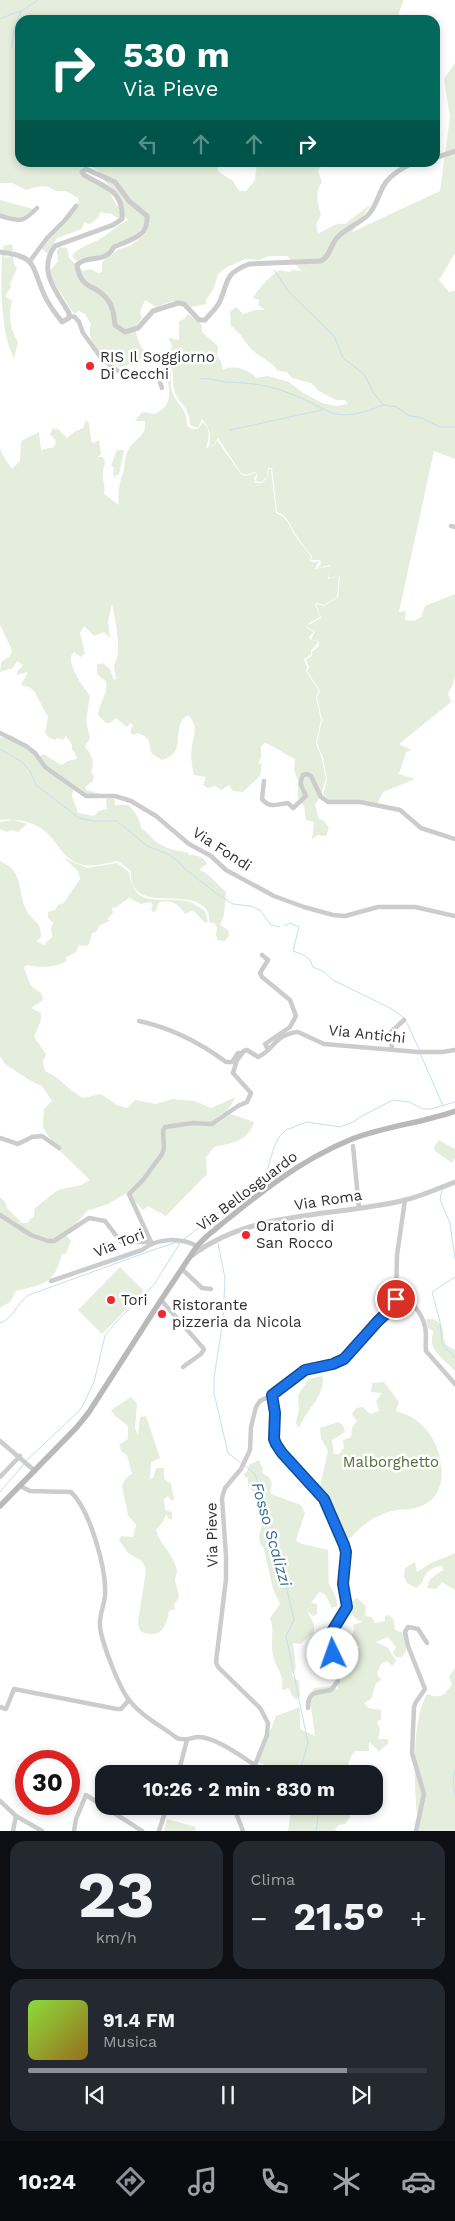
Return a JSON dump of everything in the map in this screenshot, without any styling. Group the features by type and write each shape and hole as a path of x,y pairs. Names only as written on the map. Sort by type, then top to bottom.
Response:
{"main road":[{"name":"Via Bellosguardo","path":"0,1506 35,1471 88,1412 197,1246 206,1237 278,1180 316,1156 370,1134 455,1111"}],"street":[{"path":"440,156 455,150"},
{"path":"69,316 50,283 47,274 51,252 55,246 113,225 122,219 122,211 114,191 84,175 83,170 91,170 115,182 128,201 146,216 146,228 134,240 114,247 110,254 103,258 82,260 77,265 78,273 84,283 106,297 111,305 115,325 125,332 138,328 154,311 178,303 184,304 199,320 205,320 220,303 227,280 238,269 249,264 321,261 326,259 334,242 341,234 367,216 386,183 392,176 406,167"},
{"path":"30,261 47,238 76,206"},
{"path":"0,216 18,221 25,220 37,208"},
{"path":"0,252 18,255 30,261 37,272 44,295 67,327"},
{"path":"62,322 66,322 69,316"},
{"path":"69,316 75,317 80,322 83,333 102,359 127,374 142,372 156,374 162,388"},
{"name":"Via Fondi","path":"0,734 26,746 46,766 86,796 115,796 131,802 156,816 189,844 211,856 226,870 274,896 333,915 345,916 378,907 415,907 455,916"},
{"path":"264,781 262,798 266,803 277,806 288,803 294,808 306,796 300,787 300,781 302,775 307,774 311,776 321,797 328,802 360,802 400,810 421,828 455,839"},
{"path":"139,1021 188,1037 226,1062 232,1062 238,1053 247,1050 258,1056 268,1049 265,1044 290,1027 296,1016 290,1000 260,974 268,960 262,955"},
{"path":"392,1049 390,1033 404,1020"},
{"name":"Via Antichi","path":"268,1049 278,1039 298,1032 324,1044 420,1052 455,1050"},
{"path":"0,1215 39,1239 54,1241 89,1218 105,1221 121,1242 151,1242 129,1194 143,1180 162,1154 164,1148 163,1131 165,1127 193,1123 212,1124 247,1102 251,1093 233,1073 241,1053"},
{"path":"0,1138 18,1144 32,1137 42,1136 59,1148"},
{"path":"353,1146 360,1208"},
{"name":"Via Roma","path":"190,1258 216,1240 264,1222 405,1200 455,1182"},
{"path":"405,1200 397,1255 397,1293 412,1302 426,1328 426,1351 455,1384"},
{"path":"206,1237 216,1240 215,1230"},
{"name":"Via Tori","path":"51,1281 142,1250 151,1242 179,1240 188,1241 197,1246"},
{"path":"197,1246 206,1246"},
{"path":"182,1269 202,1288 211,1289"},
{"name":"Via Pieve","path":"255,1765 268,1735 268,1723 260,1708 228,1678 216,1662 226,1580 222,1498 225,1488 241,1469 250,1450 251,1427 256,1407 264,1398 272,1395 305,1370 333,1364 344,1359 392,1308 397,1293"},
{"path":"161,1300 204,1349 201,1354 183,1367"},
{"path":"272,1395 275,1413 274,1439 276,1444 324,1499 346,1552 343,1584 347,1607 328,1638 335,1660 338,1681 331,1690 312,1693 309,1696 308,1708"},
{"path":"0,1441 35,1471"},
{"path":"0,1477 20,1457"},
{"path":"20,1486 30,1491 71,1492 89,1522 100,1552 105,1592 101,1611 101,1632 119,1684 130,1700 176,1738 187,1740 200,1736 224,1746 255,1765"},
{"path":"416,1831 424,1794 412,1753 414,1707 425,1689 408,1646 405,1632 408,1627 418,1629 427,1643"},
{"path":"0,1707 6,1709 14,1689 117,1709 121,1709 130,1700"},
{"path":"181,1765 187,1740"},
{"path":"74,1831 76,1819 86,1795 142,1831"},
{"path":"0,1801 16,1816 42,1831"},
{"path":"159,1831 164,1815"},
{"path":"236,1815 241,1831"},
{"path":"12,1831 16,1816"}],"green space":[{"path":"0,0 404,0 399,15 15,15 15,167 87,167 81,170 109,192 117,206 120,205 117,193 92,167 217,167 219,172 233,181 239,191 246,191 255,180 257,167 320,167 318,171 322,182 317,194 321,215 316,225 318,233 334,225 345,224 371,204 352,232 440,191 450,117 444,79 455,63 455,253 439,280 449,292 455,291 455,459 434,451 399,612 406,611 405,620 414,621 421,617 425,606 455,594 455,676 448,694 451,702 399,744 412,750 406,752 399,774 415,779 383,792 377,804 349,800 328,800 323,795 327,779 323,758 317,743 322,720 317,697 320,691 307,671 309,667 306,659 312,656 312,652 319,646 319,642 311,639 315,632 308,628 308,625 321,618 316,604 324,606 338,597 340,576 329,578 330,565 317,568 321,564 320,560 311,560 312,556 300,541 287,519 277,512 272,468 268,468 267,477 262,482 255,481 258,475 255,472 246,475 241,473 218,438 214,445 208,447 210,432 202,419 198,428 190,425 188,412 176,395 170,366 184,354 182,347 171,351 170,337 179,340 179,321 188,314 202,325 202,332 218,346 217,356 221,361 223,370 236,368 250,373 256,378 268,376 289,382 322,403 336,406 348,404 345,400 336,400 319,391 311,383 292,378 287,372 278,371 271,363 253,350 231,326 230,312 236,307 243,314 255,310 265,310 258,305 259,300 253,298 264,283 275,273 279,270 289,272 293,270 302,271 287,256 269,256 260,260 246,259 227,267 218,274 206,304 191,307 181,302 173,301 156,307 145,300 140,312 142,318 135,327 138,339 146,352 162,359 142,361 121,367 109,360 98,350 91,338 91,324 85,314 79,311 74,314 54,282 50,271 58,261 57,251 59,247 67,248 69,258 83,271 91,269 98,273 102,272 102,262 119,249 130,246 145,234 150,223 146,222 131,239 117,242 104,256 85,257 76,261 72,256 78,250 100,239 128,220 123,215 119,219 110,213 100,212 99,217 90,224 84,222 82,229 57,238 48,254 40,247 79,201 78,198 66,191 55,191 41,186 26,190 12,183 0,183"},
{"path":"0,200 33,209 18,220 0,214"},
{"path":"12,244 13,250 3,258 13,256 14,264 17,268 10,284 11,287 5,296 12,301 10,322 18,342 14,358 6,334 1,288 3,246"},
{"path":"169,367 172,391 183,409 187,426 192,429 198,429 203,422 208,431 206,448 215,445 217,440 241,474 246,476 255,473 257,475 254,478 255,483 262,483 267,478 269,469 271,469 276,513 286,520 311,556 310,560 313,562 319,561 315,569 330,566 328,579 339,576 337,597 324,605 315,604 320,617 309,623 307,628 314,632 309,637 310,639 318,642 311,651 311,655 304,659 307,667 306,671 319,691 316,697 321,720 316,743 326,779 315,805 319,819 323,820 329,828 326,836 318,835 312,839 314,822 306,820 304,806 298,798 298,781 294,770 295,759 273,747 265,743 261,746 261,758 258,763 262,764 260,776 243,792 233,791 229,785 221,790 215,786 208,788 203,785 206,777 194,775 191,753 195,726 188,715 179,727 175,751 162,760 152,754 147,738 137,733 134,735 130,733 133,725 130,723 127,727 116,718 110,723 106,723 98,715 105,695 106,681 98,674 97,665 103,663 110,669 114,680 116,678 114,665 117,660 118,645 112,604 108,622 110,638 104,632 94,636 84,626 80,633 85,653 81,657 74,652 71,656 75,672 90,696 86,721 90,738 85,747 92,759 91,772 94,776 93,781 85,787 86,790 101,794 101,798 83,796 73,790 72,796 78,813 94,816 99,811 107,809 106,799 112,798 115,800 115,805 128,805 137,816 142,829 158,843 204,859 207,864 199,870 209,876 226,892 224,915 220,925 228,930 229,936 225,941 218,940 216,935 217,927 214,923 210,923 208,912 201,905 182,899 149,897 140,893 133,886 131,871 118,861 94,865 80,864 66,856 50,836 39,827 20,820 0,820 0,737 13,736 40,757 42,754 45,755 61,765 77,759 72,745 66,736 63,740 57,738 55,740 48,737 45,732 48,717 34,691 29,687 21,685 28,672 17,675 17,672 23,665 17,661 13,668 0,672 1,662 10,656 12,650 0,625 0,448 12,469 20,461 21,441 39,432 41,450 54,447 56,441 50,434 53,428 58,429 67,438 83,428 86,420 89,423 91,441 94,443 99,440 101,454 98,457 103,457 105,461 103,476 104,494 119,505 119,487 127,452 142,434 145,426 145,421 135,421 142,412 155,414 167,404 169,399"},
{"path":"117,450 124,450 119,475 116,475 116,478 113,474 114,467 111,466"},
{"path":"13,820 27,824 18,832 12,830 6,832 0,829 0,822"},
{"path":"64,858 87,868 117,863 129,872 136,892 142,897 157,900 186,901 206,912 208,923 204,922 193,910 185,914 174,903 166,901 158,903 156,911 153,912 151,909 153,905 150,902 141,904 129,898 112,908 113,913 107,919 110,921 100,925 96,932 92,933 89,944 87,946 79,945 76,952 65,958 67,960 63,963 48,967 26,965 24,968 31,986 42,994 43,1000 31,1008 41,1013 41,1020 34,1037 46,1054 43,1062 45,1071 83,1098 101,1094 117,1105 127,1108 135,1100 156,1104 172,1099 195,1101 211,1108 236,1097 225,1114 215,1121 216,1124 231,1114 254,1122 248,1134 243,1138 233,1143 214,1147 206,1158 207,1174 166,1216 148,1206 143,1210 127,1193 108,1204 87,1211 66,1235 71,1241 66,1254 62,1254 59,1264 51,1277 46,1282 16,1291 10,1302 0,1308 0,1197 5,1202 7,1208 22,1223 27,1223 34,1216 35,1208 58,1190 81,1185 90,1180 58,1149 43,1127 44,1109 52,1101 42,1086 5,1064 0,1056 0,861 10,867 16,874 27,912 40,927 41,937 36,941 44,945 52,937 51,928 53,923 48,918 48,912 55,910 58,905 64,903 80,879 78,871"},
{"path":"439,1140 455,1149 455,1158 452,1163 435,1151 434,1147"},
{"name":"Tori","path":"120,1267 144,1291 102,1334 78,1310"},
{"path":"426,1319 433,1319 441,1324 445,1342 455,1350 455,1371 438,1355 433,1347 433,1331 428,1328"},
{"path":"322,1376 322,1389 299,1428 296,1423 299,1410 298,1395 309,1379"},
{"name":"Malborghetto","path":"384,1382 399,1402 396,1411 416,1420 426,1429 434,1441 440,1457 442,1476 440,1484 432,1499 425,1504 413,1509 396,1510 383,1514 365,1524 351,1538 339,1539 327,1516 338,1512 322,1505 316,1498 323,1493 319,1490 328,1451 321,1438 320,1428 338,1422 343,1425 345,1432 332,1440 334,1454 339,1454 344,1448 343,1440 351,1437 352,1428 357,1421 352,1414 356,1408 363,1407 370,1414 379,1411 376,1401 382,1393 371,1392 372,1383"},
{"path":"131,1397 137,1403 135,1428 138,1435 140,1417 146,1416 160,1458 151,1462 150,1479 153,1478 156,1468 164,1468 164,1479 171,1484 174,1499 172,1501 168,1496 164,1499 165,1510 172,1512 172,1519 169,1519 166,1514 163,1522 156,1530 176,1565 175,1583 179,1595 174,1604 175,1609 169,1611 164,1628 152,1634 140,1631 138,1623 146,1570 142,1561 128,1553 119,1540 121,1536 133,1537 136,1525 128,1515 122,1486 126,1478 132,1474 127,1455 122,1452 119,1445 128,1439 128,1426 115,1416 111,1410"},
{"path":"259,1460 263,1469 262,1473 269,1477 272,1484 271,1494 301,1505 305,1513 296,1540 299,1543 328,1550 329,1583 337,1603 337,1606 332,1608 325,1594 319,1592 311,1603 317,1604 317,1614 313,1616 307,1611 314,1624 314,1633 300,1644 293,1643 296,1668 292,1674 299,1681 300,1696 296,1700 291,1694 290,1689 282,1689 281,1675 274,1660 270,1618 280,1604 273,1589 264,1549 260,1543 259,1537 263,1519 259,1498 248,1486 248,1478 244,1474 247,1472 249,1465"},
{"path":"455,1553 455,1590 442,1582 436,1589 427,1588 430,1579 443,1570 442,1566 429,1571 422,1583 416,1588 407,1583 404,1576 405,1568 415,1562 417,1572 431,1563"},
{"path":"357,1598 366,1606 365,1616 372,1617 375,1623 385,1621 385,1616 389,1615 394,1620 395,1630 401,1632 407,1638 406,1650 402,1657 396,1657 393,1653 396,1647 388,1637 376,1642 388,1648 396,1661 392,1666 387,1661 380,1665 377,1674 381,1680 376,1683 371,1699 364,1703 368,1708 381,1710 381,1719 377,1722 380,1730 378,1739 388,1739 388,1744 379,1751 369,1742 369,1751 355,1751 348,1765 266,1765 258,1762 276,1716 300,1707 300,1729 315,1736 311,1707 307,1703 309,1695 314,1688 330,1686 338,1689 337,1670 340,1664 353,1661 352,1654 361,1646 354,1647 350,1640 354,1630 353,1625 362,1622 352,1615 349,1603"},
{"path":"455,1668 455,1831 419,1831 415,1780 418,1723 427,1694 439,1696 444,1694 452,1684 449,1677"},
{"path":"290,1815 349,1815 350,1817 345,1824 339,1825 335,1829 337,1831 288,1831"},
{"path":"167,1819 196,1827 195,1831 164,1831"}],"waterway":[{"path":"19,15 21,11 38,0"},
{"path":"0,19 20,11"},
{"path":"12,48 15,26"},
{"path":"274,270 289,292 334,336 343,358 364,374 373,392 383,405 397,407 409,416 419,417 440,427 455,427"},
{"path":"200,379 249,383 271,387 341,415 366,411 383,405"},
{"path":"230,430 322,410"},
{"path":"0,749 22,762 30,771 36,785 79,818 93,821 117,821 147,846 168,854 178,861 185,869 216,893 233,904 250,906 260,910 271,925 280,927"},
{"path":"284,926 290,923 299,927 293,951 304,955 310,960 313,967 324,972 333,980 392,1009 404,1018"},
{"path":"406,1021 419,1049"},
{"path":"420,1053 443,1106"},
{"path":"183,1240 266,1175 274,1147 279,1137 286,1130 307,1122 340,1127 393,1100 409,1102 423,1109 431,1109 455,1102"},
{"path":"442,1190 440,1200 450,1223 455,1259"},
{"name":"Fosso Scalizzi","path":"213,1217 215,1226"},
{"path":"0,1323 9,1318 29,1295 153,1250 179,1243"},
{"path":"26,1461 81,1409 94,1382 105,1336 117,1321 153,1286 180,1243"},
{"name":"Fosso Scalizzi","path":"218,1244 225,1278 223,1320 214,1378 214,1393 228,1453 241,1463"},
{"path":"455,1277 432,1292 440,1322 442,1344 455,1358"},
{"path":"0,1492 24,1464"},
{"name":"Fosso Scalizzi","path":"244,1465 255,1474 274,1533 294,1620 286,1636 308,1743 302,1765"},
{"path":"455,1769 453,1784 455,1796"},
{"name":"Fosso Scalizzi","path":"316,1831 317,1815"}],"place":[{"name":"RIS Il Soggiorno Di Cecchi","path":"90,366"},
{"name":"Oratorio di San Rocco","path":"246,1235"},
{"name":"Tori","path":"111,1300"},
{"name":"Ristorante pizzeria da Nicola","path":"162,1314"}],"route":[{"path":"333,1654 328,1638 347,1607 343,1584 346,1552 324,1499 276,1444 274,1439 275,1413 272,1395 305,1370 333,1364 344,1359 378,1321 386,1315 396,1299"}]}
